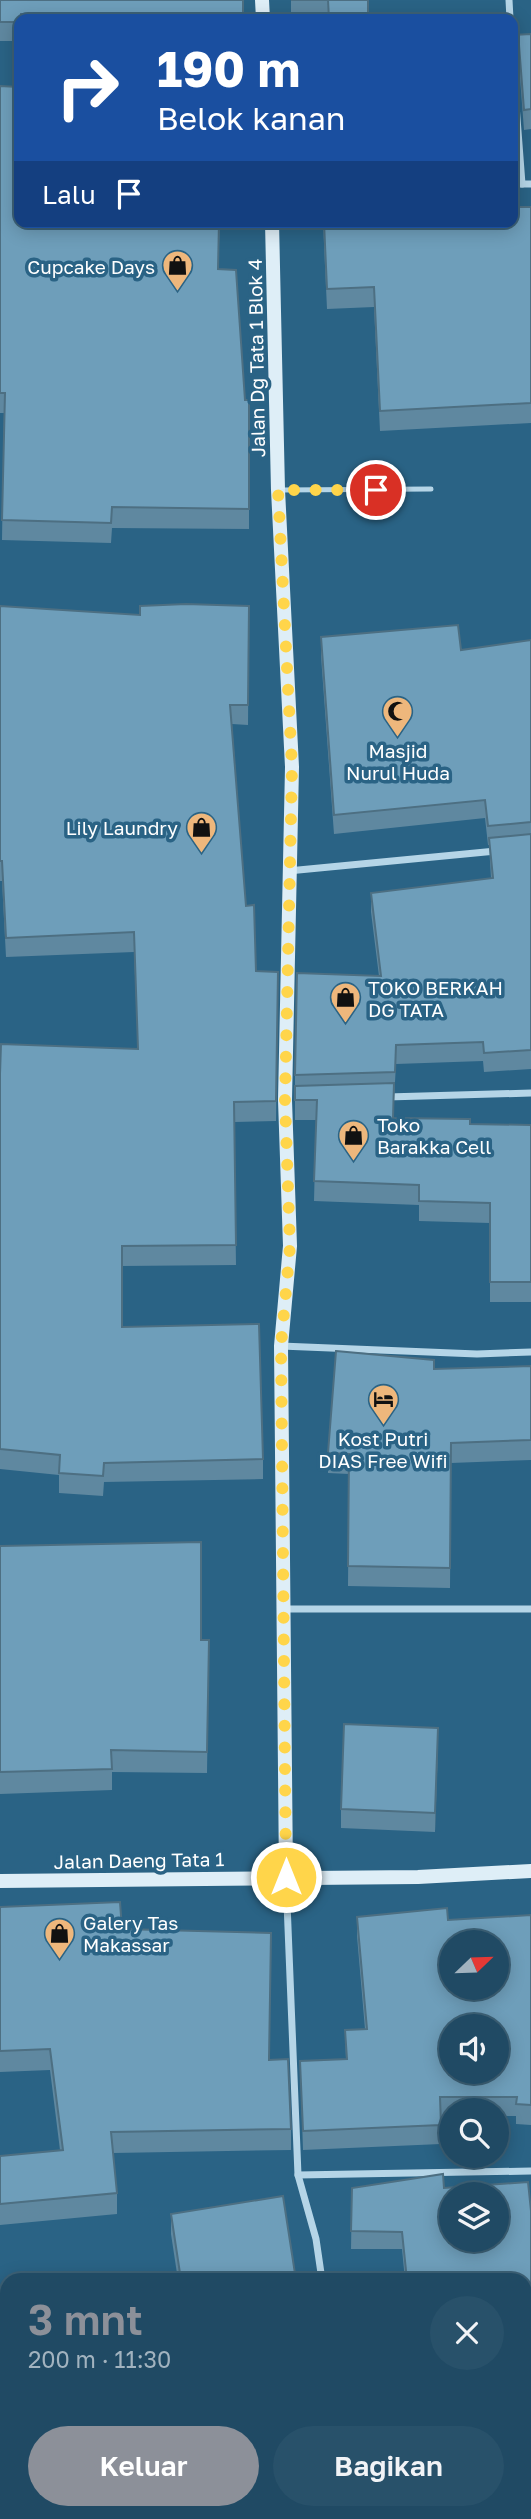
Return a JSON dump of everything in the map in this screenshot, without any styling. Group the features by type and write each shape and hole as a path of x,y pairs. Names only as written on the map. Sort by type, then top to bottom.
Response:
{"street":[{"path":"518,131 522,184"},
{"path":"518,184 531,184"},
{"name":"Jalan Dg Tata 1 Blok 4","path":"272,228 278,490 292,767 288,871 292,1100 290,1246 281,1346 286,1609 286,1877"},
{"path":"288,871 505,850"},
{"path":"381,1097 531,1093"},
{"path":"281,1346 477,1354 531,1352"},
{"path":"286,1609 531,1609"},
{"name":"Jalan Daeng Tata 1","path":"0,1881 418,1877 531,1871"},
{"path":"286,1877 298,2175 316,2239 321,2273"},
{"path":"298,2175 531,2171"}],"lane":[{"path":"278,490 431,488"}],"building":[{"path":"0,0 243,0 243,14 14,14 14,22 0,22"},
{"path":"328,0 368,0 368,14 329,14"},
{"path":"531,34 531,109 524,110 518,44 518,35"},
{"path":"0,86 14,87 14,228 219,228 218,269 236,270 245,400 249,400 249,509 112,507 111,523 2,520 5,393 0,393"},
{"path":"518,207 531,207 531,403 380,411 374,287 327,289 324,228 518,228"},
{"path":"0,606 140,615 140,606 249,606 248,705 230,705 246,906 254,905 256,971 278,972 276,1101 234,1102 236,1245 122,1246 122,1327 259,1324 263,1459 104,1463 103,1476 59,1473 60,1455 0,1449 1,1044 138,1049 134,932 6,938 0,861"},
{"name":"Masjid Nurul Huda","path":"458,625 461,650 531,640 531,822 488,826 485,800 334,815 321,637"},
{"path":"531,834 531,1050 484,1053 483,1042 396,1045 395,1072 295,1075 297,973 381,976 371,893 493,878 489,838"},
{"path":"394,1083 393,1118 470,1119 470,1124 531,1125 531,1282 490,1282 490,1203 419,1201 419,1185 314,1181 317,1100 295,1100 295,1086"},
{"path":"336,1351 434,1360 434,1369 531,1366 531,1440 451,1443 450,1568 348,1566 349,1454 328,1453"},
{"path":"201,1542 201,1640 209,1640 207,1752 111,1750 112,1769 0,1772 0,1546"},
{"path":"344,1724 438,1728 435,1813 341,1809"},
{"path":"120,1902 122,1929 271,1933 269,2060 288,2059 291,2129 111,2132 117,2193 0,2204 0,2156 63,2150 50,2049 0,2051 0,1907"},
{"path":"447,1908 448,1920 531,1915 531,2105 516,2104 517,2097 440,2097 439,2125 303,2131 300,2061 347,2059 345,2030 367,2029 357,1917"},
{"path":"443,2174 444,2182 439,2182 439,2252 509,2252 509,2183 528,2182 531,2273 406,2273 402,2232 351,2231 352,2188"},
{"path":"283,2196 295,2273 180,2273 171,2214"}],"place":[{"name":"Cupcake Days","path":"178,293"},
{"name":"Masjid Nurul Huda","path":"398,738"},
{"name":"Lily Laundry","path":"201,854"},
{"name":"TOKO BERKAH DG TATA","path":"345,1025"},
{"name":"Toko Barakka Cell","path":"354,1162"},
{"name":"Kost Putri DIAS Free Wifi","path":"383,1426"},
{"name":"Galery Tas Makassar","path":"60,1960"}],"route":[{"path":"286,1877 286,1609 281,1346 290,1246 285,1100 292,767 278,490 376,490"}]}
